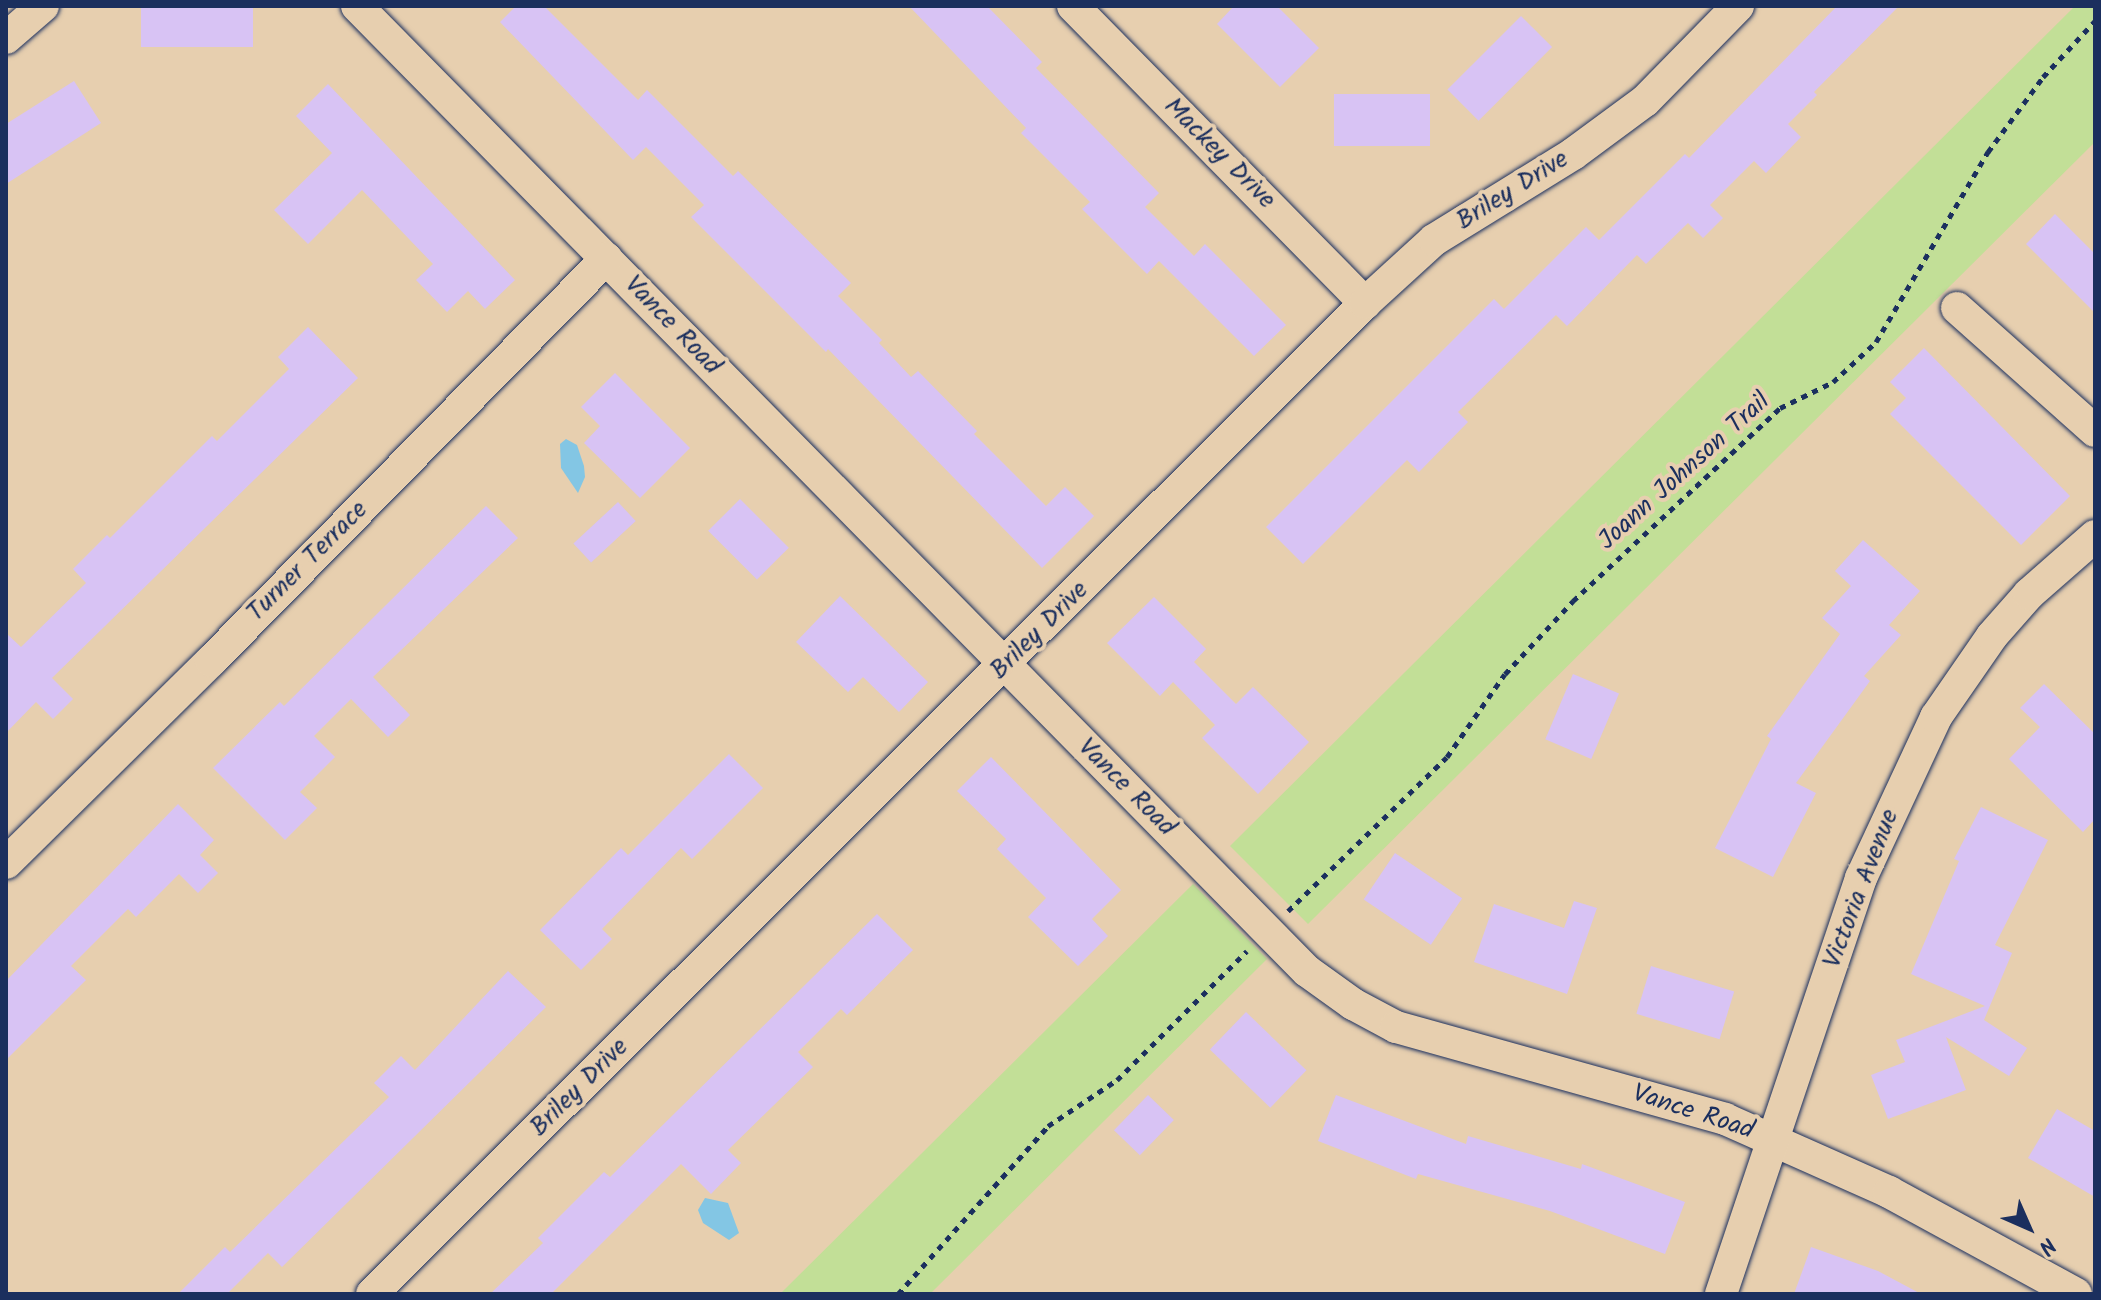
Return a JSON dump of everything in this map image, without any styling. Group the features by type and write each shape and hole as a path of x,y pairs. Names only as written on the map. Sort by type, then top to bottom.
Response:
{"street":[{"path":"6,38 43,6"},
{"name":"Vance Road","path":"357,6 1307,971 1353,1004 1396,1027 1725,1119 1889,1192 2076,1294"},
{"name":"Mackey Drive","path":"1073,6 1365,303"},
{"name":"Briley Drive","path":"372,1294 1005,666 1365,303 1434,240 1573,154 1645,101 1738,6"},
{"name":"Turner Terrace","path":"6,863 211,661 606,259"},
{"path":"1957,308 2095,431"},
{"name":"Victoria Avenue","path":"1721,1294 1861,878 1936,717 1992,636 2029,594 2095,536"}],"path":[{"name":"Joann Johnson Trail","path":"1302,897 1447,757 1505,674 1573,601 1780,408 1833,382 1876,342 1988,152 2043,77 2095,21"},
{"path":"898,1294 1048,1126 1117,1080 1239,959"}],"green space":[{"path":"2075,6 2095,6 2095,142 1308,924 1230,846"},
{"path":"1193,884 1267,959 930,1294 780,1294"}],"water":[{"path":"566,439 577,445 584,466 585,477 578,493 561,468 560,444"},
{"path":"705,1198 728,1203 739,1233 729,1240 703,1223 698,1210"}],"building":[{"path":"141,6 253,6 253,47 141,47"},
{"path":"516,6 544,6 638,100 647,90 733,176 738,171 851,283 838,296 882,340 879,343 911,377 918,371 977,431 974,434 1046,506 1065,487 1094,516 1042,568 828,349 826,352 691,217 704,205 646,147 633,160 500,22"},
{"path":"909,6 987,6 1042,62 1036,68 1159,193 1145,207 1194,256 1205,244 1286,325 1254,356 1159,261 1147,274 1082,209 1090,202 1021,133 1026,128"},
{"path":"1234,6 1277,6 1319,48 1280,87 1217,24"},
{"path":"1837,6 1899,6 1814,92 1817,95 1788,124 1801,137 1766,173 1754,161 1710,205 1723,218 1703,238 1688,223 1646,264 1637,255 1567,326 1556,315 1458,412 1468,422 1419,472 1407,460 1303,564 1266,527 1494,299 1504,309 1586,227 1599,240 1685,154 1689,158"},
{"path":"1521,16 1552,47 1479,121 1447,90"},
{"path":"74,81 101,123 6,184 6,124"},
{"path":"328,84 515,280 485,309 468,291 447,312 416,280 433,264 362,190 308,244 274,210 332,153 296,116"},
{"path":"1334,94 1430,94 1430,146 1334,146"},
{"path":"2055,214 2095,254 2095,313 2026,244"},
{"path":"308,327 358,378 52,678 73,699 53,719 36,702 6,733 6,633 21,647 86,583 73,569 107,535 110,538 212,436 217,441 289,369 278,357"},
{"path":"1924,348 2070,496 2021,545 1890,414 1906,398 1890,382"},
{"path":"615,373 690,448 640,498 584,443 600,426 581,407"},
{"path":"740,499 789,548 757,580 708,531"},
{"path":"618,502 636,521 591,563 573,544"},
{"path":"486,506 518,538 373,677 410,715 388,737 351,699 314,736 335,757 300,792 317,808 285,840 213,768 280,702 284,706"},
{"path":"1863,540 1920,591 1889,625 1901,635 1864,676 1870,681 1796,783 1816,793 1773,877 1715,848 1771,739 1767,736 1840,634 1822,618 1851,586 1835,571"},
{"path":"840,596 928,682 899,712 863,677 848,692 796,642"},
{"path":"1154,597 1206,649 1194,662 1236,704 1253,687 1309,742 1258,794 1202,738 1215,725 1173,682 1160,696 1107,643"},
{"path":"1573,674 1619,694 1591,759 1545,739"},
{"path":"2044,684 2095,734 2095,819 2083,832 2009,759 2040,727 2020,708"},
{"path":"729,754 763,788 692,859 681,848 602,929 612,939 581,970 540,930 621,848 628,855"},
{"path":"991,757 1121,890 1092,919 1108,936 1078,966 1028,917 1046,898 997,849 1006,839 957,791"},
{"path":"178,804 214,840 200,855 218,873 198,893 179,874 136,917 128,909 71,966 86,980 6,1060 6,981"},
{"path":"1981,807 2048,840 1995,945 2012,953 1984,1020 2027,1048 2009,1076 1946,1037 1966,1090 1888,1119 1871,1075 1905,1062 1896,1040 1985,1006 1911,974 1959,861 1954,859"},
{"path":"1395,853 1462,898 1431,945 1364,899"},
{"path":"1574,901 1597,908 1567,994 1474,962 1494,904 1564,928"},
{"path":"877,914 913,950 847,1015 841,1009 798,1052 813,1067 728,1150 741,1163 711,1194 681,1164 551,1294 490,1294 543,1243 538,1238 604,1172 610,1177"},
{"path":"1651,966 1734,991 1720,1039 1636,1014"},
{"path":"508,971 546,1007 282,1267 268,1253 227,1294 178,1294 225,1247 230,1252 389,1097 374,1083 401,1056 415,1070"},
{"path":"1246,1012 1306,1070 1270,1108 1210,1049"},
{"path":"1148,1095 1174,1120 1140,1155 1114,1130"},
{"path":"1336,1095 1466,1144 1468,1136 1581,1169 1582,1164 1685,1202 1665,1254 1550,1211 1418,1174 1416,1179 1318,1141"},
{"path":"2057,1109 2095,1131 2095,1197 2028,1158"},
{"path":"1811,1247 1878,1271 1921,1294 1794,1294"}]}
